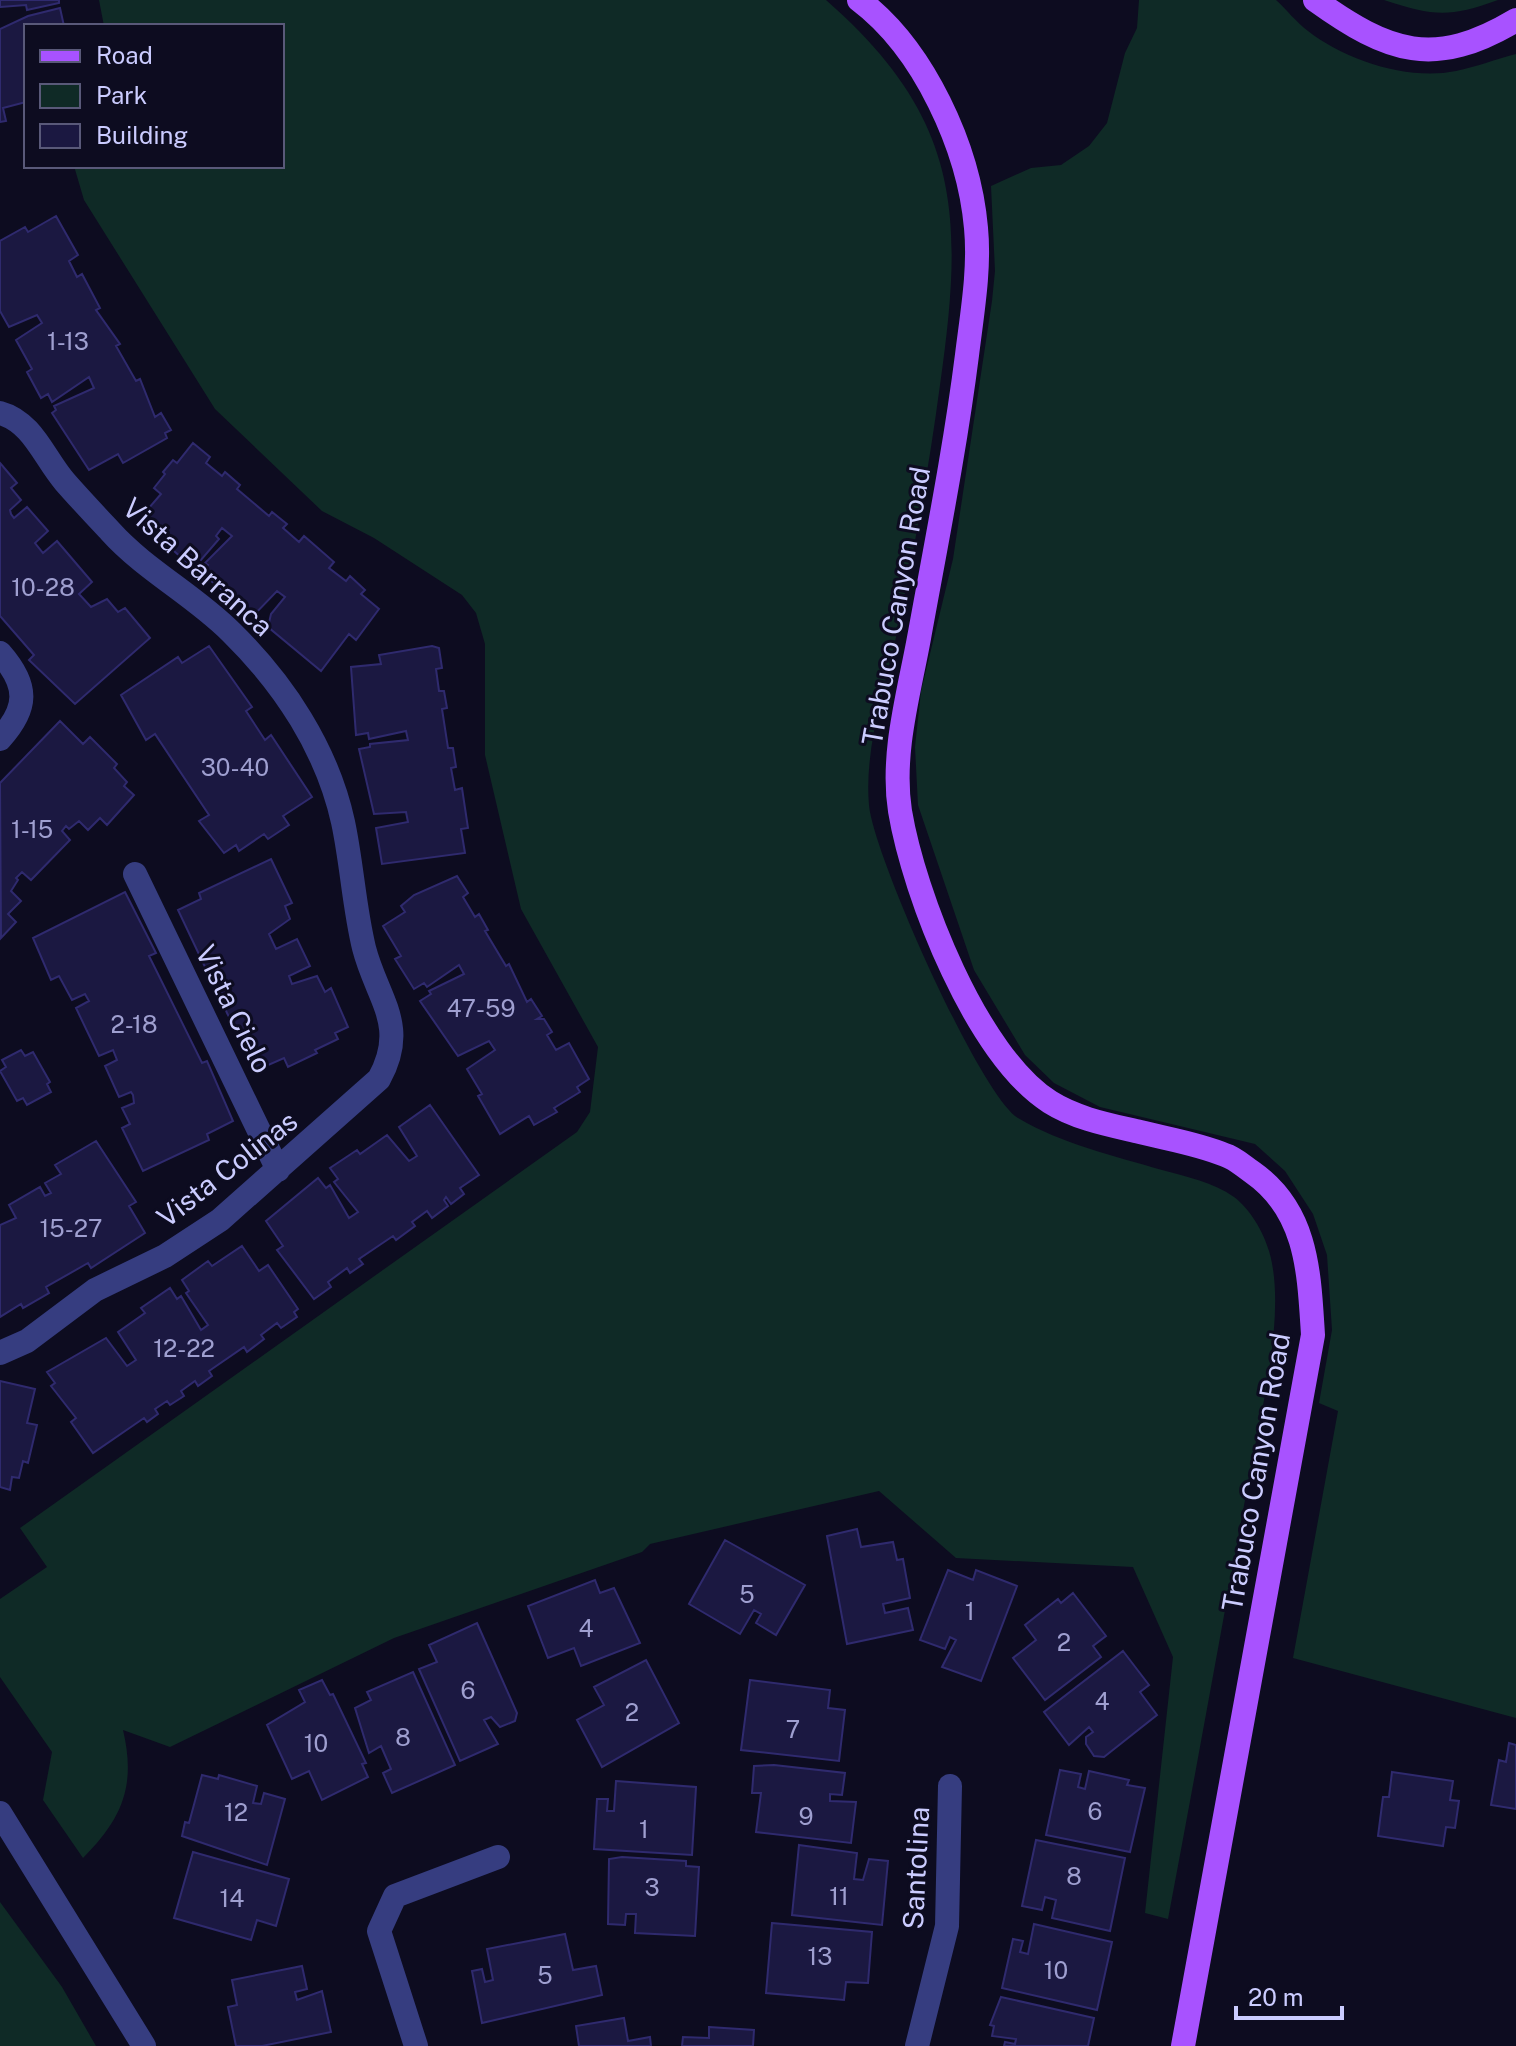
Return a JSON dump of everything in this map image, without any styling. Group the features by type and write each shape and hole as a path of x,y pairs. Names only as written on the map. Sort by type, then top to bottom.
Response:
{"main road":[{"name":"Trabuco Canyon Road","path":"859,0 872,10 921,70 942,109 968,178 976,231 964,387 900,741 899,807 913,869 934,926 990,1041 1029,1087 1054,1105 1093,1121 1227,1155 1271,1185 1292,1214 1305,1249 1313,1335 1183,2046"},
{"path":"1315,0 1352,26 1396,46 1423,50 1461,47 1516,20"}],"street":[{"name":"Vista Barranca","path":"3,413 30,431 63,479 123,546 230,630 279,684 320,751 343,821 367,960 386,1003 393,1035 391,1058"},
{"path":"0,653 14,674 22,703 18,719 0,739"},
{"name":"Vista Cielo","path":"135,874 278,1170"},
{"name":"Vista Colinas","path":"0,1353 27,1341 95,1290 165,1256 220,1220 359,1099 379,1079 391,1058"},
{"name":"Santolina","path":"917,2046 947,1926 950,1786"},
{"path":"0,1813 144,2046"},
{"path":"416,2046 379,1931 395,1896 498,1857"}],"green space":[{"path":"99,0 826,0 871,44 905,87 928,130 943,174 950,220 951,270 948,325 926,478 897,633 872,740 868,784 875,832 931,971 955,1022 1001,1100 1018,1118 1052,1135 1200,1180 1234,1197 1260,1228 1274,1277 1275,1305 1269,1369 1168,1919 1145,1913 1173,1657 1133,1567 956,1558 879,1491 650,1544 642,1552 394,1638 170,1747 123,1730 128,1768 123,1800 108,1829 83,1858 43,1800 52,1752 0,1677 0,1599 47,1567 20,1528 577,1132 590,1112 598,1047 521,909 485,755 485,644 476,613 462,595 374,538 322,511 215,409 84,200 75,168 284,168 284,24 104,24"},
{"path":"1139,0 1276,0 1304,27 1340,51 1378,66 1418,73 1456,71 1516,54 1516,1718 1293,1658 1338,1411 1319,1403 1332,1330 1327,1255 1313,1214 1285,1171 1255,1144 1100,1107 1054,1083 1025,1055 974,970 918,805 915,747 921,691 953,559 992,301 995,271 991,186 1031,168 1061,165 1089,146 1107,123 1125,53 1137,28"},
{"path":"1384,0 1498,0 1466,10 1441,13"},
{"path":"0,1902 62,1987 96,2046 0,2046"}],"building":[{"path":"0,0 59,0 59,3 27,10 26,5 0,7"},
{"path":"60,8 64,24 24,24 24,103 3,108 6,121 0,122 0,29 28,16"},
{"path":"56,216 78,255 69,261 77,277 82,274 100,308 96,310 120,344 116,346 136,381 140,379 155,417 161,413 171,430 165,433 167,438 123,463 118,454 89,470 52,413 56,410 54,406 94,388 89,377 52,402 48,394 41,398 27,372 32,369 16,340 42,323 37,315 9,327 0,311 0,241 25,227 28,232"},
{"path":"193,443 210,457 206,463 222,476 225,472 240,485 237,489 269,516 272,512 287,524 283,528 299,542 304,536 334,562 329,568 346,581 350,576 365,590 361,594 379,609 356,640 349,634 321,671 268,627 271,614 285,597 277,591 254,615 201,573 208,565 205,563 232,536 222,528 216,536 219,539 201,560 198,558 191,566 165,543 168,539 142,516 161,494 154,488 165,474 163,472 173,460 177,463"},
{"path":"0,463 17,483 11,488 21,500 10,510 11,514 14,518 27,507 48,531 35,543 43,553 57,541 92,582 79,594 91,607 107,599 118,612 125,608 150,638 75,704 29,660 34,655 0,616"},
{"path":"209,646 252,707 246,711 265,740 271,735 312,797 283,816 289,825 268,839 264,834 239,851 236,845 224,853 199,821 209,815 155,734 146,740 121,695 178,657 182,663"},
{"path":"432,646 439,648 442,668 436,669 439,691 444,691 447,708 442,709 448,748 453,748 456,767 451,768 455,790 462,788 468,828 461,829 465,853 382,864 376,828 408,822 406,812 374,814 359,749 370,747 370,744 408,740 406,731 369,739 368,733 356,735 351,667 381,664 379,655"},
{"path":"60,721 83,744 90,737 117,764 114,768 127,782 124,786 134,795 107,825 100,818 88,830 79,821 69,829 66,826 62,831 70,840 31,880 22,872 16,878 18,880 11,891 21,901 8,914 16,922 1,938 0,783"},
{"path":"271,859 292,903 285,906 290,919 269,934 276,949 297,939 310,966 289,976 292,984 317,976 325,992 331,988 348,1027 335,1033 338,1039 315,1050 317,1053 288,1067 284,1058 257,1070 227,1013 222,1000 225,999 213,974 210,975 205,967 178,910 201,899 199,893"},
{"path":"457,876 468,893 463,897 475,917 479,914 488,930 485,931 506,966 509,964 527,1002 531,999 542,1016 537,1019 544,1019 552,1032 547,1035 556,1050 569,1043 589,1079 577,1087 580,1092 554,1108 557,1112 534,1125 529,1116 500,1134 478,1096 482,1094 467,1069 495,1050 489,1041 458,1056 420,1001 431,994 429,991 464,974 459,965 427,987 424,983 414,989 395,959 401,956 383,926 405,912 401,906 414,895"},
{"path":"125,892 156,953 149,956 202,1063 207,1061 233,1121 207,1134 209,1140 143,1171 122,1128 130,1124 122,1108 134,1103 133,1095 131,1092 119,1097 105,1066 117,1060 113,1050 99,1056 76,1008 89,1001 85,994 72,1000 59,976 51,980 33,938"},
{"path":"21,1050 25,1056 33,1052 50,1082 47,1084 51,1092 27,1105 23,1098 17,1101 0,1071 6,1067 2,1060"},
{"path":"430,1105 479,1175 460,1188 464,1194 451,1204 446,1197 444,1200 448,1206 432,1218 427,1211 412,1222 415,1226 396,1240 393,1236 359,1259 363,1264 350,1273 347,1268 328,1282 331,1287 314,1299 277,1250 283,1246 266,1221 318,1178 326,1188 330,1185 349,1218 358,1212 334,1182 338,1179 330,1168 357,1150 360,1154 387,1135 409,1161 417,1156 399,1127"},
{"path":"96,1141 136,1202 129,1206 145,1233 91,1268 88,1263 46,1287 49,1293 23,1308 21,1304 0,1317 0,1225 16,1218 9,1205 40,1187 45,1196 51,1193 45,1183 61,1174 55,1165"},
{"path":"242,1246 259,1271 268,1265 298,1309 294,1312 297,1317 281,1328 277,1323 261,1335 264,1339 247,1352 244,1347 209,1371 212,1376 198,1386 195,1381 181,1391 184,1396 170,1405 167,1401 155,1409 158,1414 147,1422 144,1418 93,1453 71,1422 76,1418 51,1386 55,1383 47,1372 106,1338 127,1366 136,1360 118,1332 145,1313 141,1308 170,1288 177,1299 181,1296 201,1330 208,1325 186,1293 189,1291 182,1280 208,1261 212,1266"},
{"path":"0,1381 35,1389 27,1423 37,1425 28,1463 23,1461 19,1478 12,1477 10,1490 0,1487"},
{"path":"857,1529 861,1547 893,1542 897,1560 903,1559 910,1598 883,1604 885,1613 908,1608 913,1630 847,1644 827,1536"},
{"path":"725,1540 805,1585 776,1635 756,1623 761,1614 754,1610 740,1634 689,1604"},
{"path":"948,1570 973,1580 976,1570 1017,1586 981,1681 942,1667 956,1640 950,1637 945,1649 920,1640"},
{"path":"595,1580 600,1593 614,1588 640,1643 581,1666 574,1648 548,1658 528,1606"},
{"path":"1073,1593 1106,1636 1093,1646 1101,1657 1045,1700 1013,1658 1036,1640 1025,1625 1058,1599 1061,1603"},
{"path":"477,1623 517,1713 515,1721 500,1727 491,1717 484,1720 498,1744 460,1761 419,1669 437,1662 429,1645"},
{"path":"1123,1651 1149,1685 1140,1692 1157,1715 1104,1757 1094,1756 1086,1744 1086,1737 1093,1732 1089,1727 1069,1745 1044,1712"},
{"path":"646,1660 679,1723 602,1767 577,1720 604,1705 594,1687"},
{"path":"413,1672 455,1765 392,1793 383,1773 391,1769 381,1746 369,1753 355,1708 371,1700 367,1692"},
{"path":"322,1680 330,1695 333,1694 366,1763 362,1764 368,1777 322,1800 309,1771 292,1779 267,1725 305,1702 299,1690"},
{"path":"750,1680 830,1690 828,1708 845,1710 839,1761 741,1750"},
{"path":"1509,1743 1516,1745 1516,1809 1491,1805 1499,1760 1506,1762"},
{"path":"774,1765 845,1773 842,1795 830,1794 830,1801 856,1802 851,1843 756,1832 761,1793 752,1793 754,1766"},
{"path":"1060,1770 1081,1774 1078,1787 1085,1789 1089,1771 1129,1780 1127,1785 1145,1788 1130,1852 1046,1835"},
{"path":"1392,1772 1453,1781 1450,1800 1459,1801 1455,1828 1446,1827 1443,1846 1378,1836 1383,1797 1389,1797"},
{"path":"202,1775 218,1779 219,1775 257,1786 253,1803 261,1804 264,1793 285,1799 267,1865 182,1836 185,1822 189,1823"},
{"path":"616,1781 696,1787 692,1855 594,1849 597,1799 608,1799 607,1811 614,1811"},
{"path":"1036,1840 1125,1858 1110,1931 1052,1918 1056,1900 1045,1897 1042,1910 1022,1906"},
{"path":"799,1845 857,1853 854,1879 863,1880 869,1859 888,1861 882,1925 792,1915"},
{"path":"193,1852 289,1879 276,1926 257,1920 251,1940 174,1918"},
{"path":"609,1859 686,1861 686,1866 699,1867 695,1936 635,1933 636,1914 626,1914 625,1925 608,1924"},
{"path":"772,1923 872,1932 868,1983 846,1982 844,2000 766,1993"},
{"path":"1034,1924 1112,1942 1097,2010 1002,1988 1013,1939 1023,1941 1020,1952 1028,1954"},
{"path":"565,1934 573,1970 596,1966 602,1995 482,2023 472,1971 482,1969 485,1982 493,1980 487,1949"},
{"path":"302,1966 307,1989 295,1992 297,2000 322,1991 331,2032 262,2046 236,2046 228,2007 237,2005 232,1980"},
{"path":"1001,1997 1094,2018 1088,2046 1004,2046 1005,2042 1015,2044 1016,2039 992,2036 994,2026 990,2025"},
{"path":"624,2018 628,2041 650,2037 651,2046 579,2046 576,2026"},
{"path":"709,2027 754,2030 753,2046 682,2046 683,2037 709,2038"}]}
